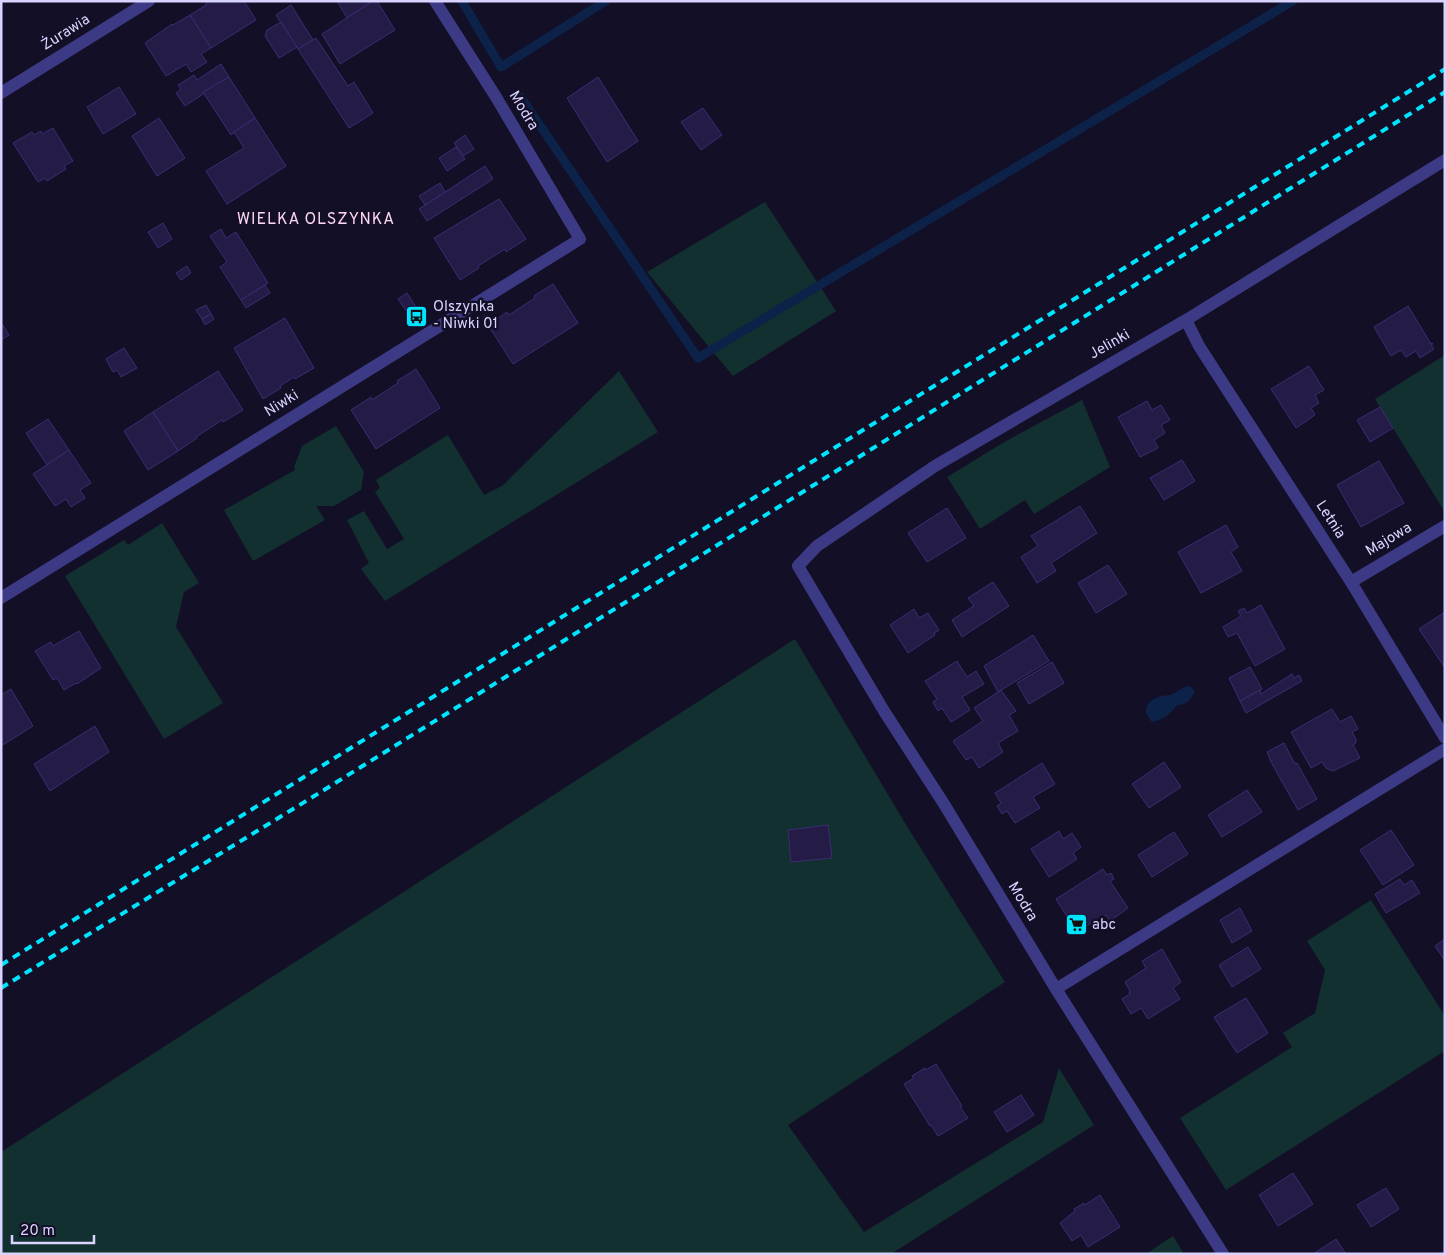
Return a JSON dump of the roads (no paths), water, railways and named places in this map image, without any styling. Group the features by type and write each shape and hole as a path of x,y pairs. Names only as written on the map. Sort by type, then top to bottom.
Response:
{"street":[{"name":"Żurawia","path":"1,93 149,1"},
{"name":"Modra","path":"435,1 496,96 580,239"},
{"name":"Jelinki","path":"798,566 817,546 935,466 1186,320 1445,160"},
{"name":"Niwki","path":"1,598 580,239"},
{"name":"Letnia","path":"1186,320 1199,346 1351,582 1445,738"},
{"name":"Majowa","path":"1351,582 1445,526"},
{"name":"Modra","path":"798,566 884,711 944,804 1056,990 1223,1254"},
{"path":"1056,990 1445,749"}],"water":[{"path":"1190,686 1195,692 1188,702 1177,705 1166,716 1152,722 1146,710 1152,700 1161,696 1172,695"}],"waterway":[{"path":"462,1 501,67 606,1"},
{"path":"520,96 698,358 1293,1"}],"railway":[{"path":"1,965 1445,69"},
{"path":"1,988 324,790 1445,92"}],"place":[{"name":"Olszynka - Niwki 01","path":"417,316"},
{"name":"abc","path":"1076,925"}],"district":[{"name":"WIELKA OLSZYNKA","path":"316,220"}]}
